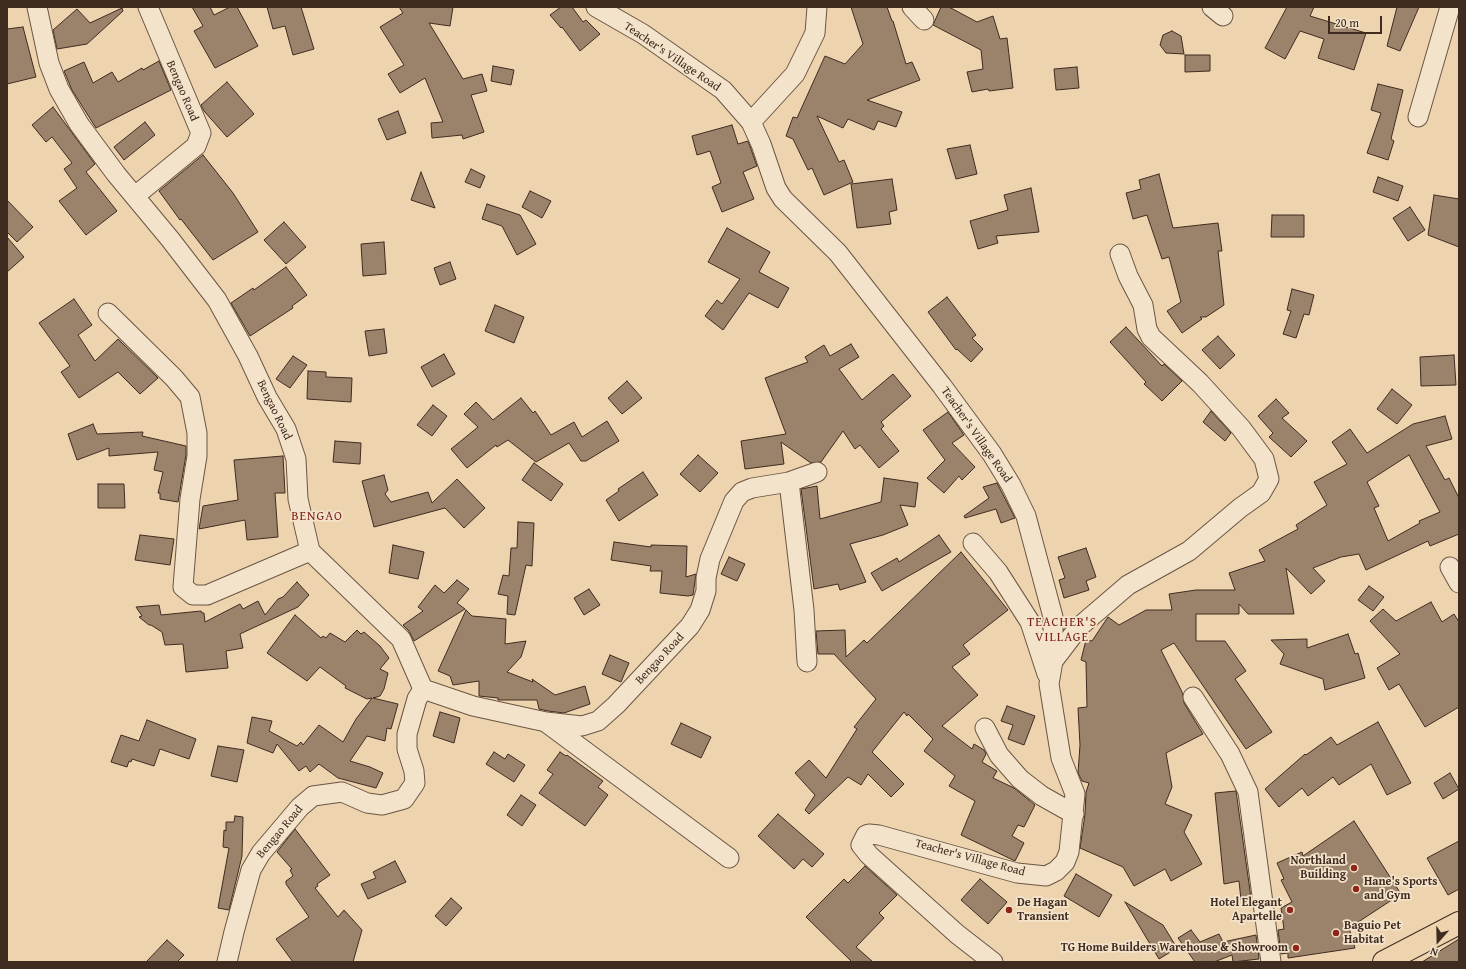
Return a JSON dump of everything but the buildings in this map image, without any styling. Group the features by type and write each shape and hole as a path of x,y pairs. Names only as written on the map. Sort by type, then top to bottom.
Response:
{"main road":[{"path":"1384,962 1459,924"}],"street":[{"name":"Bengao Road","path":"37,7 49,63 59,89 79,124 116,174 217,300 248,356 267,397 286,429 296,459 298,499 310,551"},
{"name":"Bengao Road","path":"135,196 196,146 201,133 148,7"},
{"name":"Teacher's Village Road","path":"596,7 643,34 723,90 751,122 761,144 776,188 783,199 838,253 969,421 1011,485 1026,516 1053,617 1053,661 1049,684 1061,758 1075,794 1074,814 1067,857 1056,871 1046,876 1017,873 879,835 869,834 862,839 861,845 869,855 957,934 993,962"},
{"path":"751,122 795,74 815,33 817,7"},
{"path":"1418,116 1450,7"},
{"path":"1053,661 1080,627 1128,585 1189,551 1240,508 1261,493 1269,479 1264,459 1241,428 1200,383 1151,337 1143,305 1128,276 1120,254"},
{"path":"108,313 174,378 190,397 197,433 197,456 190,499 183,587 193,595 207,595 310,551 401,638 423,688"},
{"name":"Bengao Road","path":"227,962 251,870 261,853 300,807 313,796 342,792 366,802 382,805 404,799 415,783 414,771 407,749 407,734 417,699 423,688 473,706 546,722 582,726 598,721 616,705 690,626 700,610 706,591 706,578 710,560 734,501 742,492 752,488 789,482 817,472"},
{"path":"789,482 804,610 807,662"},
{"path":"973,543 998,572 1030,622 1049,684"},
{"path":"1450,567 1459,583"},
{"path":"1193,697 1230,754 1248,792 1271,962"},
{"path":"546,722 730,858"},
{"path":"985,728 999,755 1020,779 1042,796 1074,814"}],"place":[{"name":"Northland Building","path":"1354,868"},
{"name":"Hane's Sports and Gym","path":"1356,889"},
{"name":"De Hagan Transient","path":"1009,910"},
{"name":"Hotel Elegant Apartelle","path":"1290,910"},
{"name":"Baguio Pet Habitat","path":"1336,933"},
{"name":"TG Home Builders Warehouse & Showroom","path":"1296,948"}],"district":[{"name":"BENGAO","path":"317,517"},
{"name":"TEACHER'S VILLAGE","path":"1062,630"}]}
